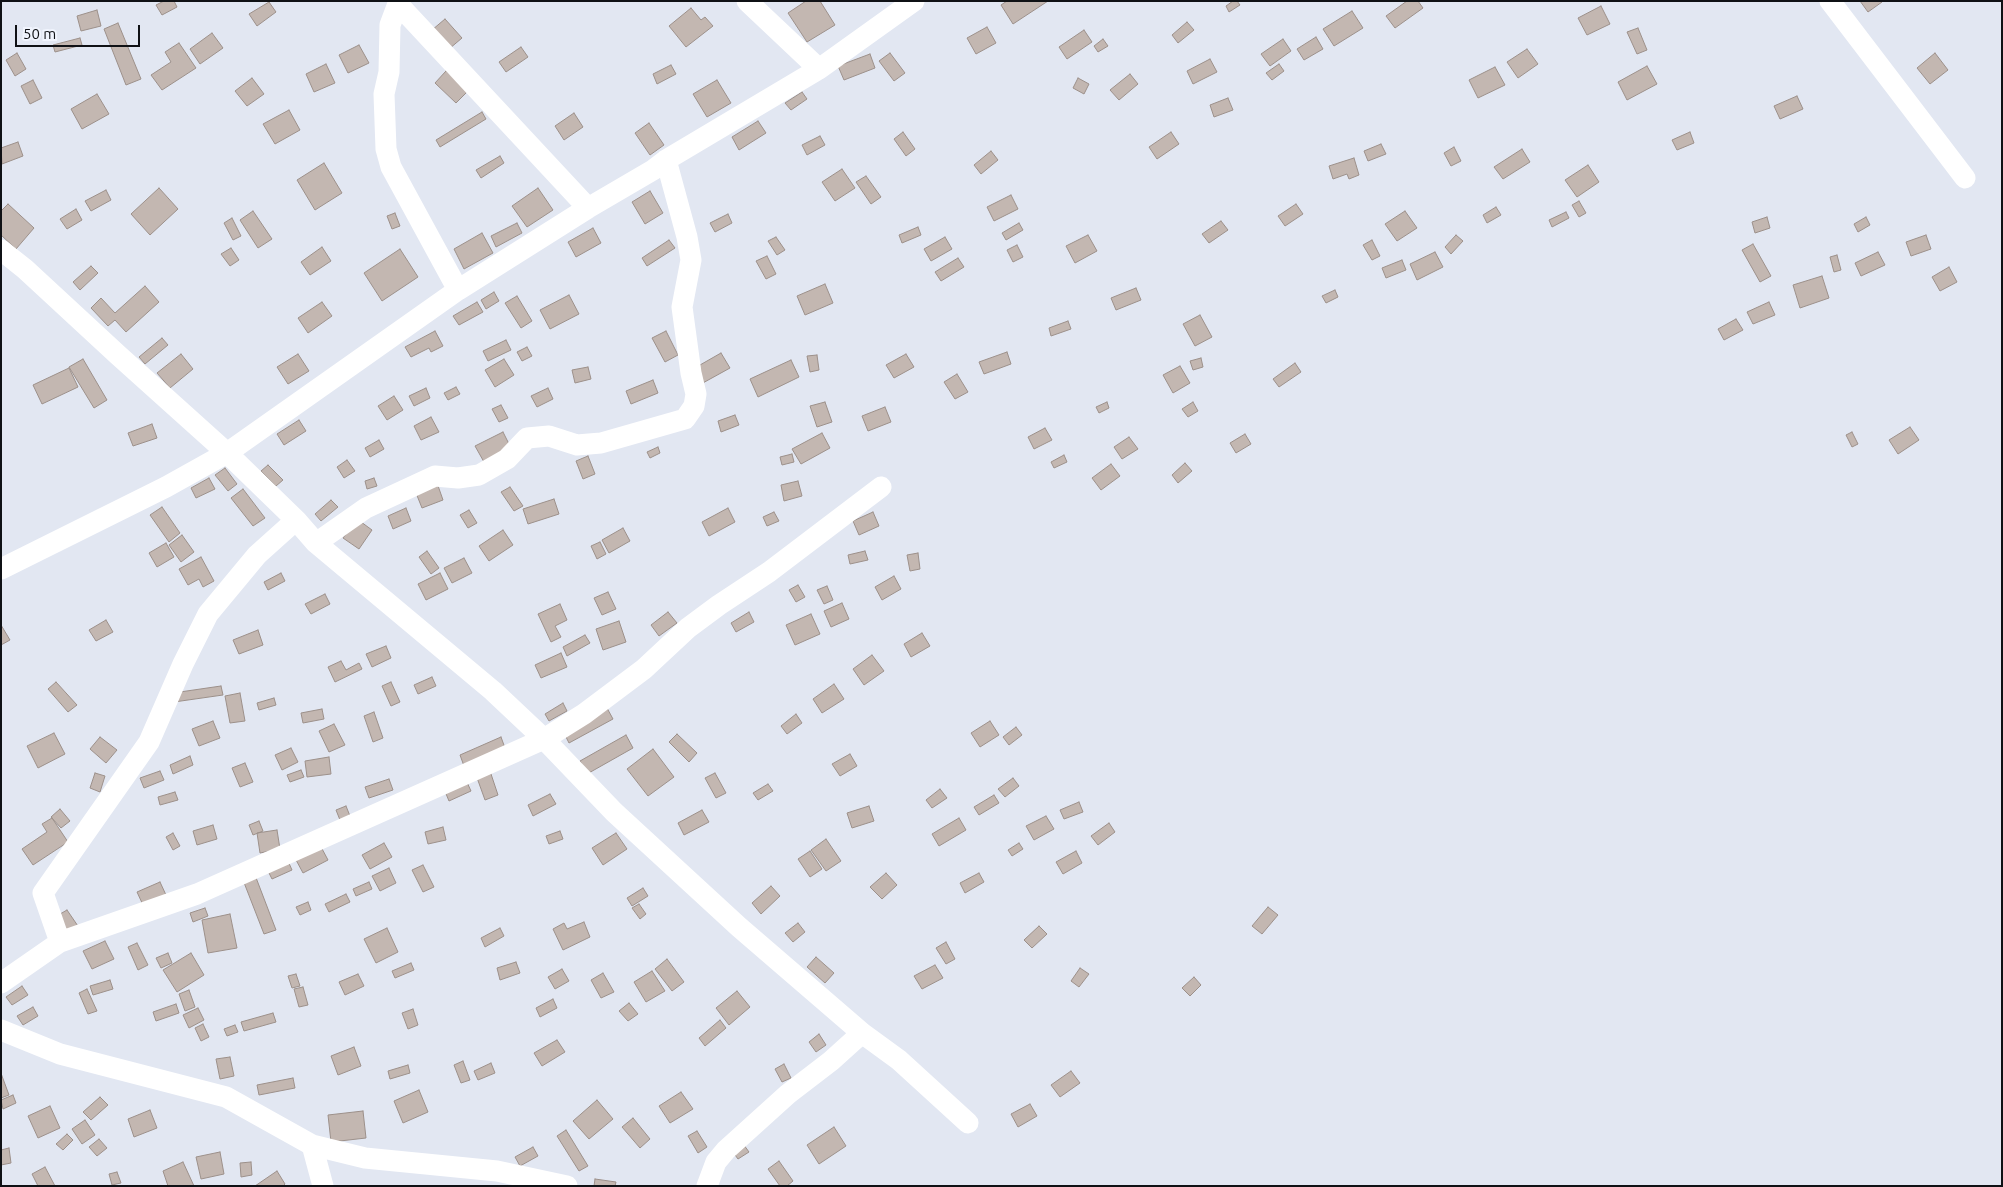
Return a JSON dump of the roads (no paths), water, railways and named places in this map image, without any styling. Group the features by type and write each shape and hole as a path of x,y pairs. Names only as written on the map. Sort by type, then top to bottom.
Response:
{"street":[{"path":"747,1 819,69"},
{"path":"1,569 166,487 227,453 458,290 588,208 654,170 666,160 819,69 914,1"},
{"path":"1830,1 1965,178"},
{"path":"458,290 391,167 386,149 384,94 389,72 390,25 399,2 588,208"},
{"path":"316,543 366,508 435,476 458,478 479,475 507,459 527,438 549,436 577,445 601,443 685,418 694,406 696,394 690,373 682,307 691,260 687,237 666,160"},
{"path":"1,250 25,269 227,453 296,520 316,543 494,691 622,819 739,927 862,1033 899,1060 968,1123"},
{"path":"1,983 60,942 197,894 544,739 584,714 644,670 688,628 718,605 769,572 881,487"},
{"path":"60,942 42,892 149,742 183,664 208,614 257,555 296,520"},
{"path":"1,1030 60,1054 226,1097 312,1145 365,1158 497,1170 567,1186"},
{"path":"707,1186 716,1162 726,1150 788,1094 831,1061 862,1033"},
{"path":"312,1145 323,1186"}]}
